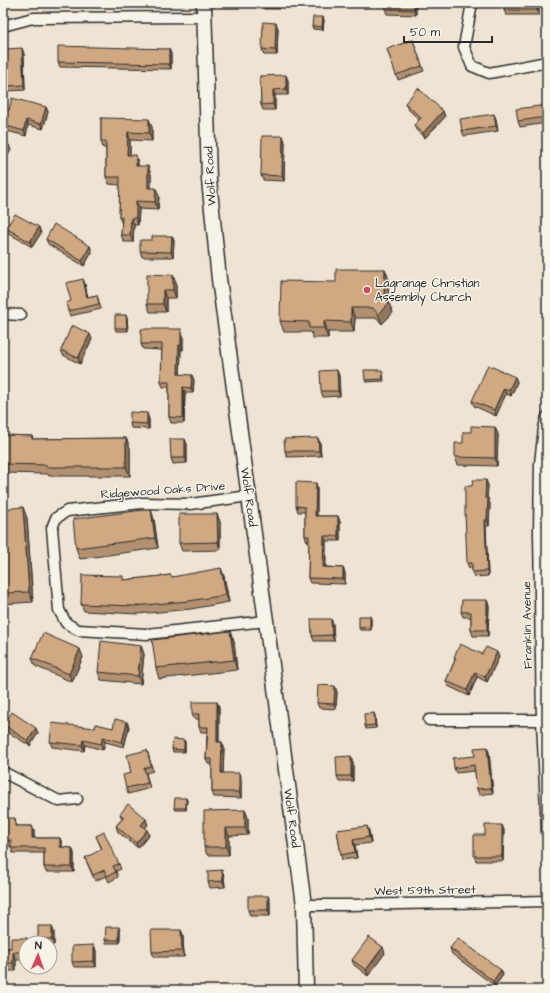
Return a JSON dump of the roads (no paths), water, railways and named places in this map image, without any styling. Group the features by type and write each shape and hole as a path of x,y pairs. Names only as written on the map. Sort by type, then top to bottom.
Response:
{"main road":[{"name":"Wolf Road","path":"204,3 211,209 219,279 304,905 306,990"}],"street":[{"path":"472,3 464,47 472,66 489,74 547,62"},
{"path":"3,26 33,18 204,17"},
{"path":"3,314 21,315"},
{"name":"Franklin Avenue","path":"547,417 544,428 540,464 539,533 547,834"},
{"name":"Ridgewood Oaks Drive","path":"249,496 191,504 142,502 67,511 56,518 52,528 58,610 66,623 78,630 148,634 266,621"},
{"path":"429,720 544,720"},
{"path":"3,772 59,801 77,799"},
{"name":"West 59th Street","path":"304,905 547,901"}],"place":[{"name":"Lagrange Christian Assembly Church","path":"367,290"}]}
